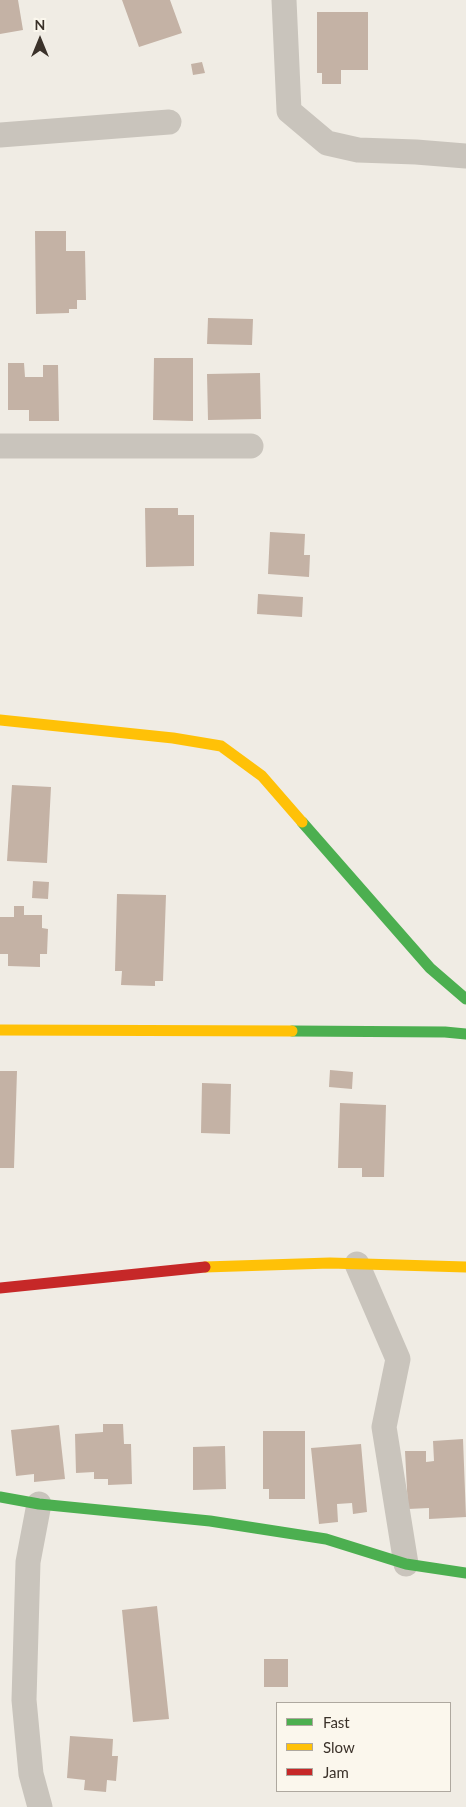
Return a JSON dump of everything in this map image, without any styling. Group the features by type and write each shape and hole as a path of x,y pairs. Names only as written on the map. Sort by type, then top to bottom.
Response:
{"street":[{"path":"284,0 289,111 327,142 358,150 466,156"},
{"path":"0,135 169,122"},
{"path":"0,446 251,446"},
{"path":"0,720 173,738 221,746 262,776 430,968 466,999"},
{"path":"0,1030 445,1032 466,1034"},
{"path":"0,1288 214,1266 330,1263 466,1268"},
{"path":"357,1264 398,1359 384,1427 406,1564"},
{"path":"0,1497 39,1504 210,1521 326,1539 406,1564 466,1573"},
{"path":"39,1504 28,1562 24,1700 31,1774 40,1807"}],"building":[{"path":"0,0 18,0 23,30 0,34"},
{"path":"122,0 170,0 182,33 139,47"},
{"path":"317,12 368,12 368,70 341,70 341,84 322,84 322,73 317,73"},
{"path":"202,62 205,73 193,75 191,64"},
{"path":"35,231 66,231 66,251 85,251 86,300 77,300 77,309 69,309 69,313 36,314"},
{"path":"208,318 253,319 252,345 207,344"},
{"path":"154,358 193,358 193,421 153,420"},
{"path":"8,363 24,363 25,377 43,377 43,365 58,365 59,421 29,421 29,410 8,410"},
{"path":"260,373 261,419 208,420 207,374"},
{"path":"145,508 178,508 178,515 194,515 194,566 146,567"},
{"path":"270,532 305,534 304,555 310,555 309,577 268,574"},
{"path":"258,594 303,597 302,617 257,614"},
{"path":"12,785 51,787 47,863 7,861"},
{"path":"33,881 49,882 48,899 32,898"},
{"path":"117,894 166,895 163,981 155,981 155,986 121,985 122,971 115,971"},
{"path":"14,906 24,906 24,915 42,915 42,928 48,929 47,954 40,954 40,967 8,966 8,954 0,954 0,917 14,917"},
{"path":"330,1070 353,1072 352,1089 329,1087"},
{"path":"0,1071 17,1071 14,1168 0,1168"},
{"path":"202,1083 231,1084 230,1134 201,1133"},
{"path":"340,1103 386,1105 384,1177 362,1177 362,1168 338,1168"},
{"path":"103,1424 123,1424 124,1444 131,1444 132,1484 108,1485 108,1479 94,1479 94,1472 76,1473 75,1434 103,1432"},
{"path":"59,1425 65,1479 34,1482 34,1474 16,1476 11,1430"},
{"path":"263,1431 305,1431 305,1499 269,1499 269,1489 263,1489"},
{"path":"463,1439 466,1517 429,1519 429,1508 408,1509 405,1451 426,1451 426,1462 434,1461 433,1441"},
{"path":"361,1444 367,1512 353,1514 352,1503 337,1504 338,1522 319,1524 311,1448"},
{"path":"225,1446 226,1489 193,1490 193,1447"},
{"path":"157,1606 169,1719 133,1722 122,1610"},
{"path":"264,1659 288,1659 288,1687 264,1687"},
{"path":"70,1736 113,1739 112,1756 118,1756 116,1781 107,1780 106,1792 84,1790 85,1780 67,1778"}],"traffic: fast":[{"path":"302,822 430,968 466,999"},
{"path":"292,1031 445,1032 466,1034"},
{"path":"0,1497 39,1504 210,1521 326,1539 406,1564 466,1573"}],"traffic: slow":[{"path":"0,720 173,738 221,746 262,776 302,822"},
{"path":"0,1030 292,1031"},
{"path":"205,1267 330,1263 466,1267"}],"traffic: jam":[{"path":"0,1288 205,1267"}]}
